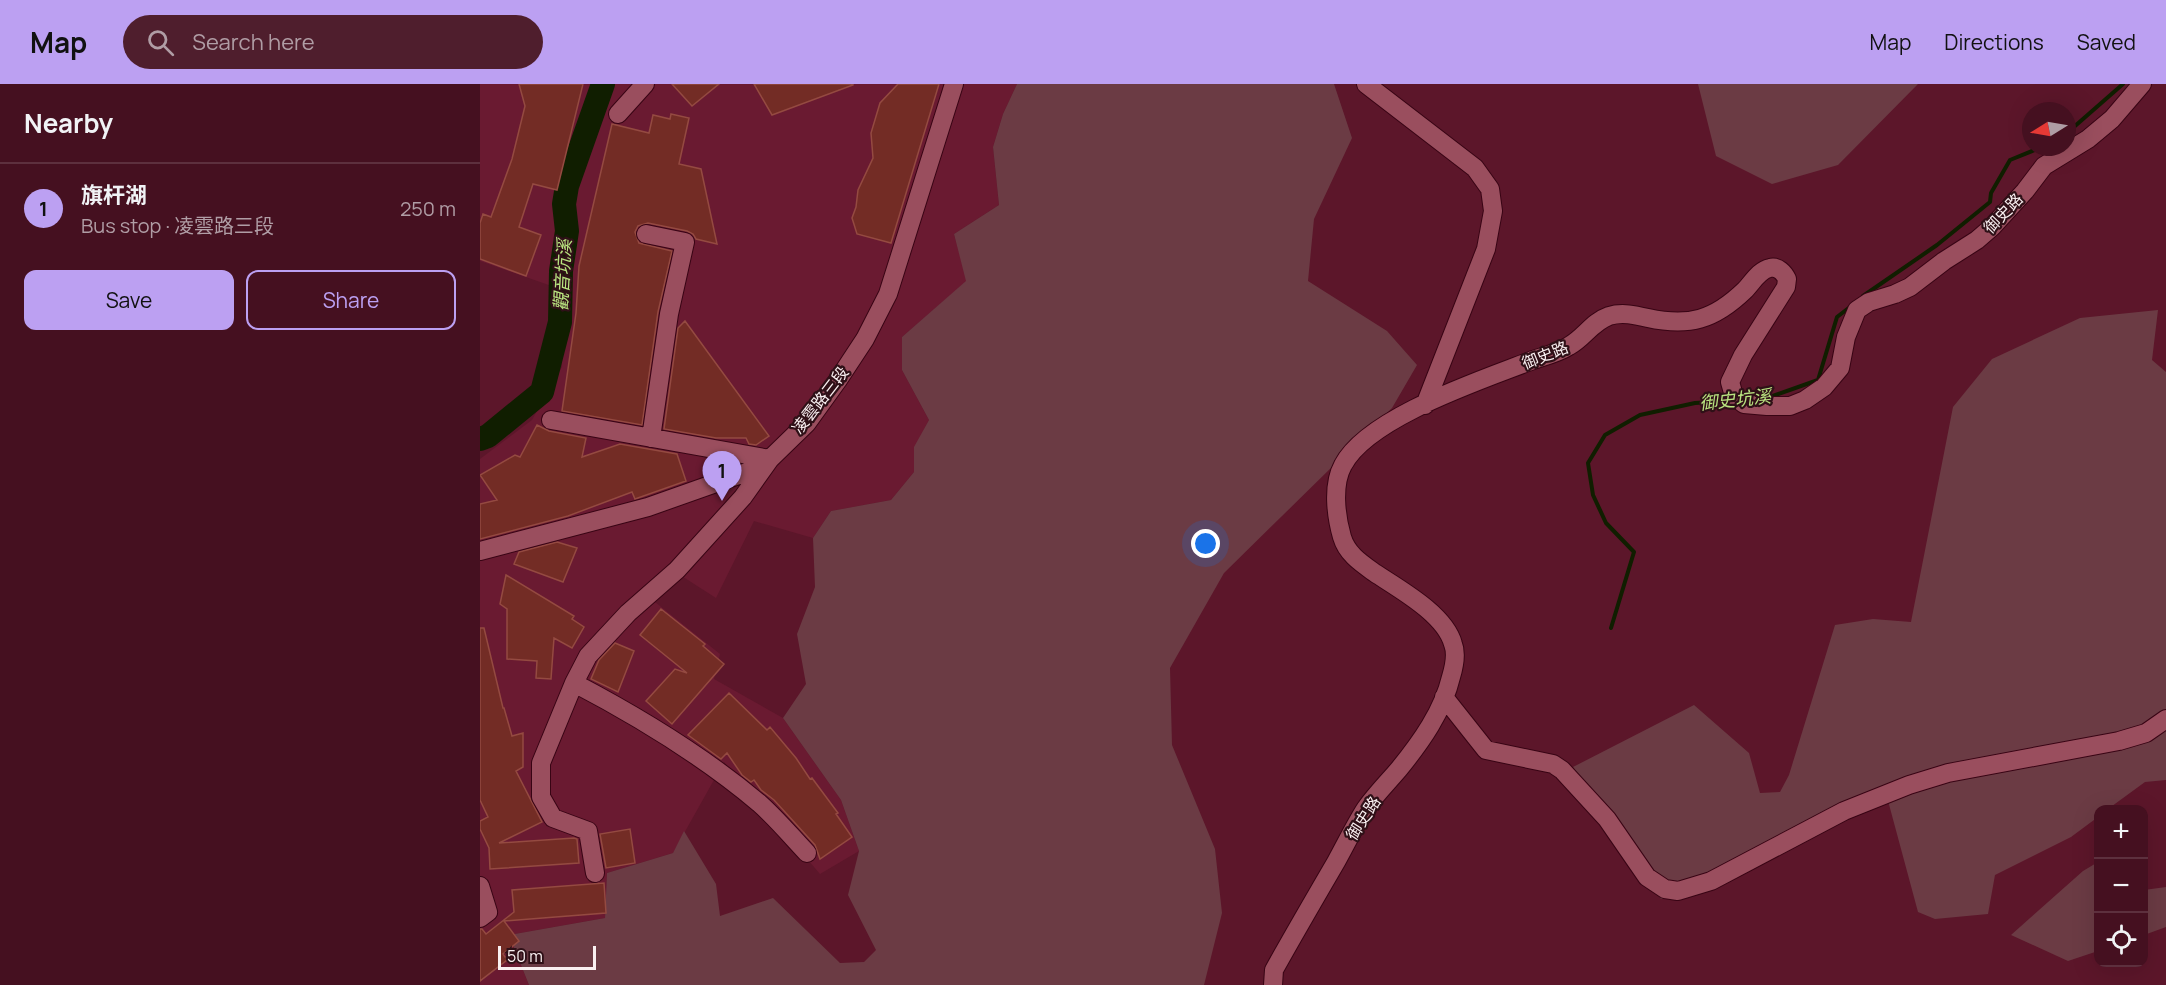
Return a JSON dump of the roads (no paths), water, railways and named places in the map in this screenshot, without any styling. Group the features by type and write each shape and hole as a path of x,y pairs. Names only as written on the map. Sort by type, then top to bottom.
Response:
{"street":[{"path":"618,114 645,84"},
{"name":"凌雲路三段","path":"480,551 648,507 747,472 770,459 807,423 865,339 888,294 954,84"},
{"path":"1366,84 1475,168 1490,189 1493,211 1486,249 1425,405"},
{"name":"御史路","path":"1273,985 1274,970 1367,808 1428,730 1444,697 1451,677 1455,654 1450,634 1437,619 1412,597 1354,558 1344,544 1337,520 1336,496 1342,466 1357,447 1378,428 1397,417 1467,386 1572,345 1599,320 1613,315 1626,314 1678,323 1695,322 1713,314 1744,291 1757,276 1770,268 1777,268 1783,273 1787,279 1786,287 1743,355 1730,382 1739,400 1790,406 1805,400 1824,387 1840,368 1846,337 1857,310 1869,302 1910,287 1977,240 2025,191 2044,166 2096,132 2146,85"},
{"path":"646,234 685,242 669,314 651,438"},
{"path":"551,420 770,459 743,497 677,570 628,613 588,656 540,763 541,797 553,818 588,831 595,873"},
{"path":"574,683 632,714 695,754 760,804 807,853"},
{"path":"1444,697 1486,750 1553,764 1562,770 1607,819 1647,877 1665,889 1678,891 1711,881 1844,811 1909,785 1948,773 2119,741 2146,733 2166,719"},
{"path":"480,886 488,912 480,918"}],"waterway":[{"name":"觀音坑溪","path":"480,439 488,436 542,392 560,322 561,271 567,231 564,204 567,186 603,84"},
{"name":"御史坑溪","path":"2076,125 2123,84"},
{"name":"御史坑溪","path":"1863,296 1937,245 1990,202 1991,193 2010,160 2022,155"},
{"name":"御史坑溪","path":"1767,398 1818,380 1837,317 1850,307"},
{"name":"御史坑溪","path":"1611,628 1634,552 1606,523 1593,495 1588,463 1605,435 1640,415 1695,403 1730,401"}],"place":[{"name":"旗杆湖","path":"722,501"}]}
